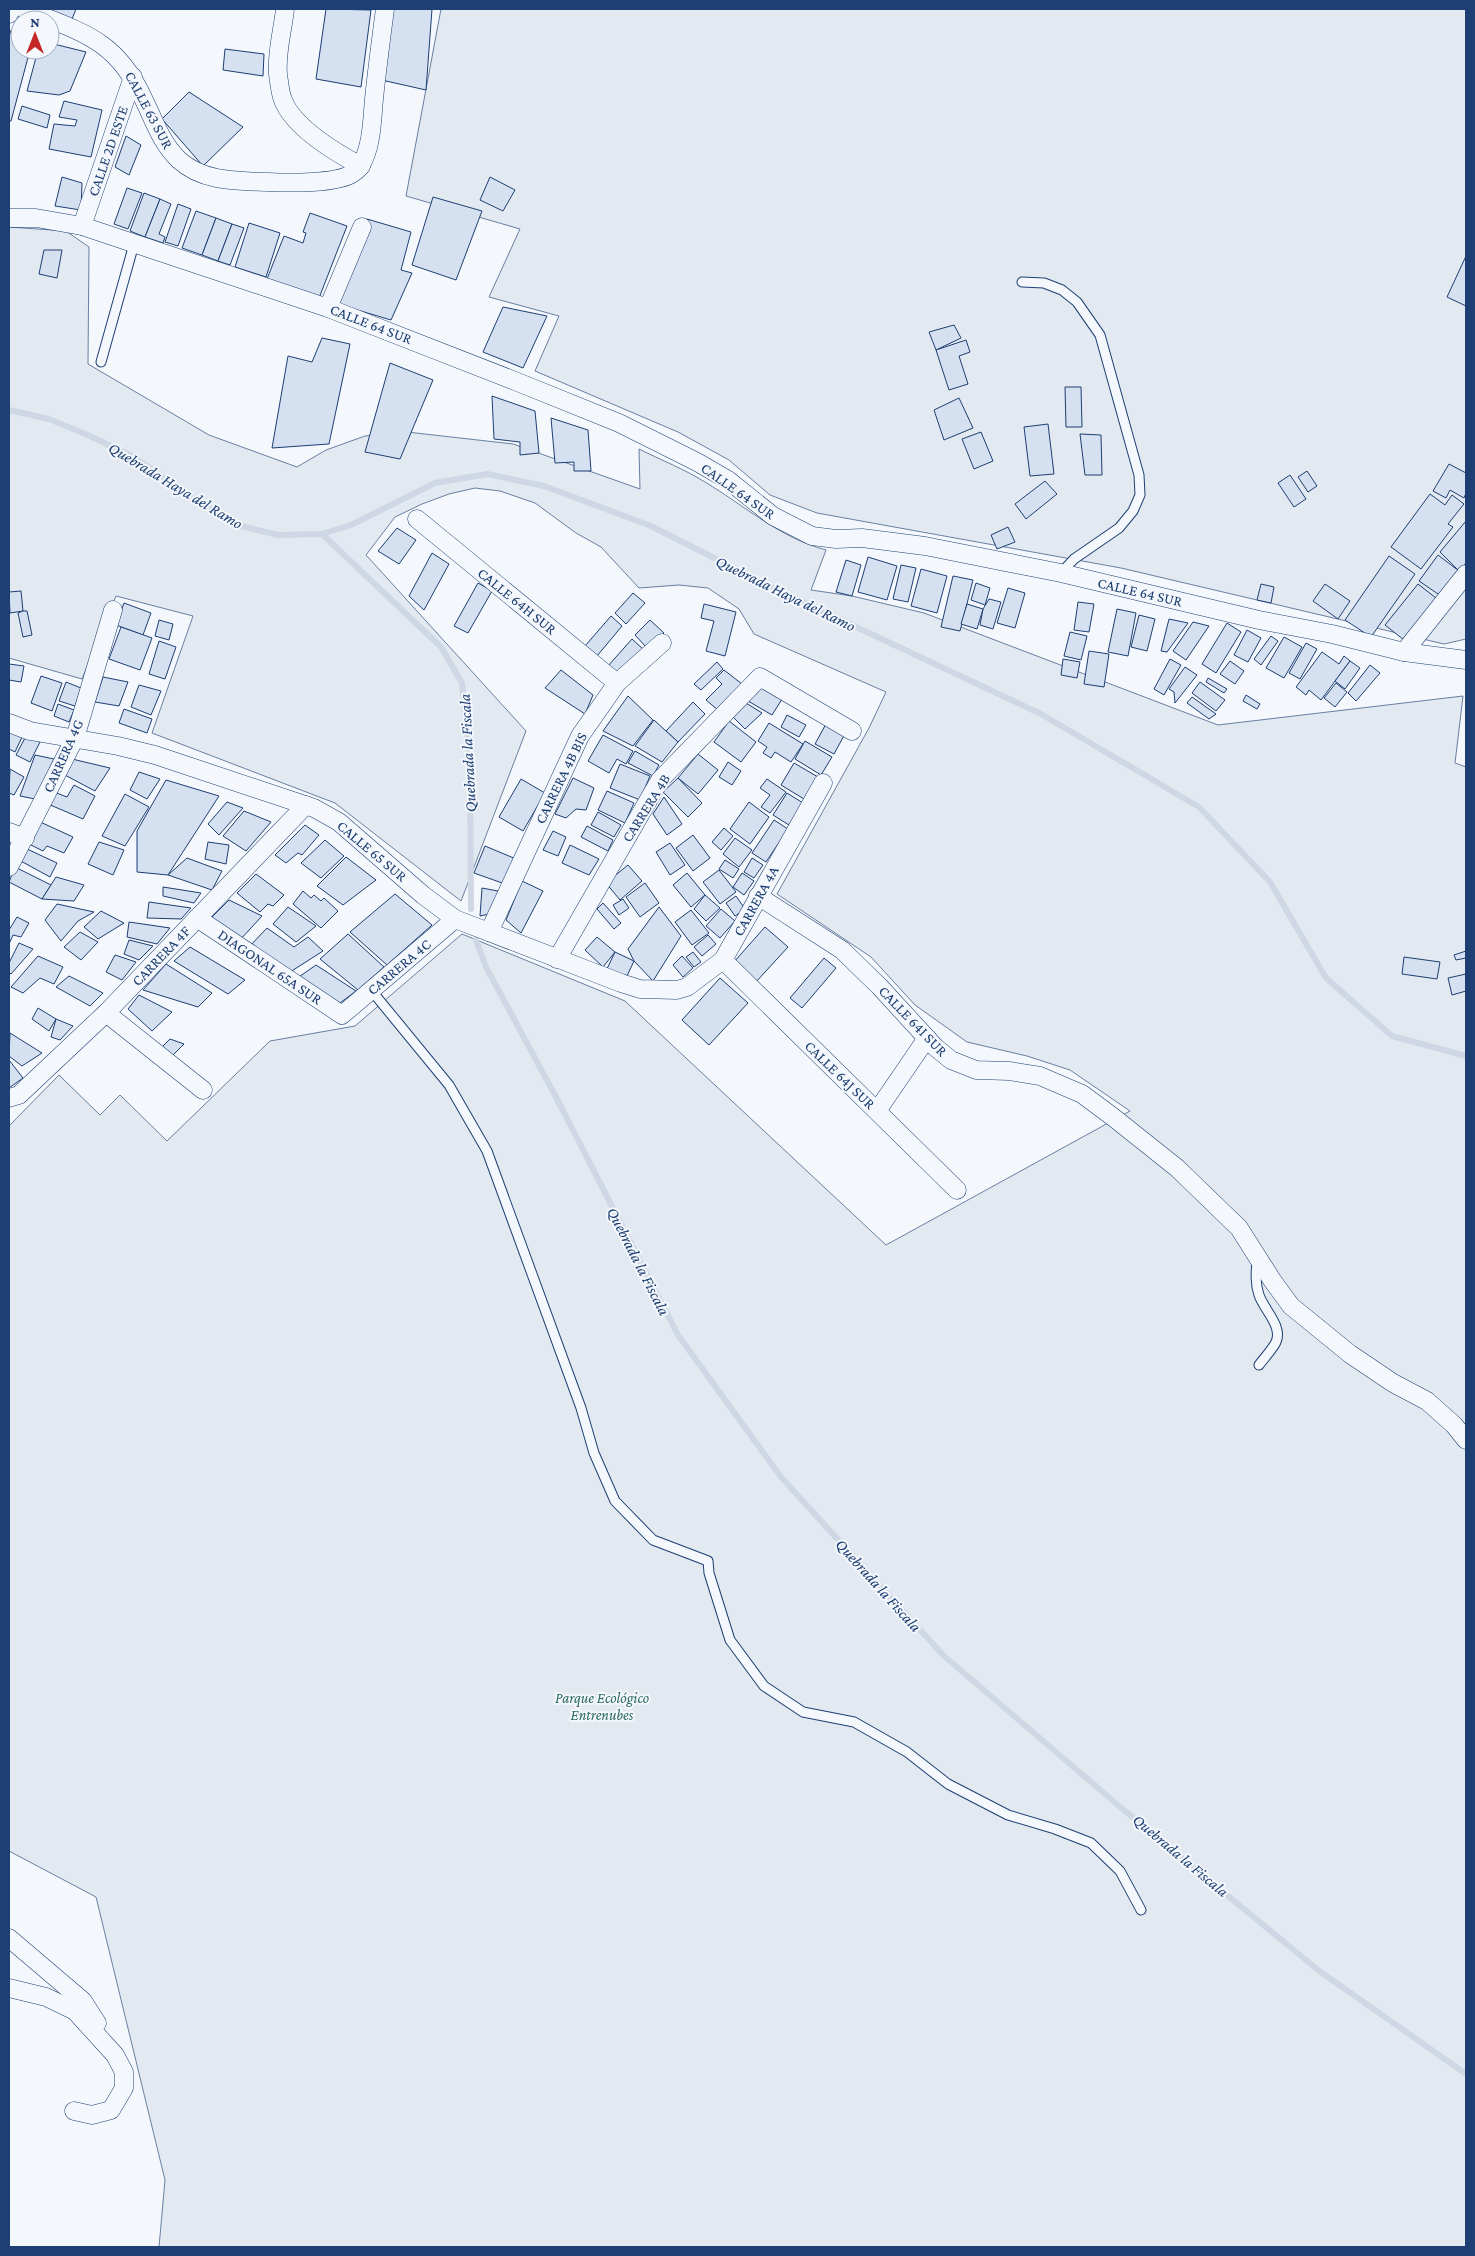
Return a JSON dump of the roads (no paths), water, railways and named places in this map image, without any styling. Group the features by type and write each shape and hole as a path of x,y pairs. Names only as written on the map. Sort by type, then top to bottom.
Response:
{"street":[{"path":"9,14 11,9"},
{"name":"CALLE 63 SUR","path":"24,9 91,36 113,52 133,76 163,141 171,152 191,169 216,179 313,182 343,177 352,174 361,166"},
{"path":"285,9 278,72 283,101 295,118 318,139 338,154 361,166 370,140 385,9"},
{"name":"CALLE 2D ESTE","path":"82,226 133,76"},
{"name":"CALLE 64 SUR","path":"9,218 36,218 82,226 328,308 619,423 728,480 774,516 812,536 836,539 862,538 925,546 1061,573 1404,652 1466,660"},
{"path":"328,308 362,227"},
{"name":"CALLE 64H SUR","path":"417,519 617,683"},
{"path":"1404,652 1466,574"},
{"name":"CARRERA 4G","path":"9,867 17,835 75,738 113,610"},
{"name":"CARRERA 4B BIS","path":"489,932 580,736 617,683 662,643"},
{"name":"CARRERA 4B","path":"558,959 660,780 760,678 852,730"},
{"name":"CALLE 65 SUR","path":"9,723 30,730 155,755 306,805 339,822 422,895 455,919 640,989 665,991"},
{"name":"CARRERA 4A","path":"665,991 687,987 723,960 823,783"},
{"name":"CARRERA 4F","path":"9,1098 19,1095 106,1013 306,805"},
{"name":"CALLE 64I SUR","path":"758,896 842,950 880,987 927,1038 951,1060 976,1070 1009,1070 1040,1076 1082,1094 1113,1117 1177,1168 1239,1228 1291,1306 1350,1354 1427,1401 1454,1425 1466,1440"},
{"name":"DIAGONAL 65A SUR","path":"197,918 342,1015"},
{"name":"CARRERA 4C","path":"342,1015 455,919"},
{"name":"CALLE 64J SUR","path":"723,960 957,1190"},
{"path":"106,1013 203,1090"},
{"path":"877,1111 927,1038"},
{"path":"9,1938 83,2000 97,2019 100,2038"},
{"path":"9,1988 46,1996 75,2010 115,2055 124,2072 124,2088 111,2110 92,2115 74,2111"}],"lane":[{"path":"101,362 134,244"},
{"path":"1022,282 1044,283 1062,290 1076,302 1100,335 1139,475 1140,495 1134,511 1119,528 1074,559 1061,573"},
{"path":"371,990 449,1085 487,1151 578,1398 594,1453 615,1501 653,1540 708,1561 709,1573 730,1640 764,1686 803,1712 854,1722 907,1752 948,1784 1008,1815 1055,1829 1091,1843 1120,1871 1141,1910"},
{"path":"1257,1257 1255,1275 1259,1296 1276,1328 1277,1337 1275,1343 1259,1365"}],"waterway":[{"name":"Quebrada Haya del Ramo","path":"9,410 49,419 90,436 134,457 193,498 241,526 278,535 322,534 351,525 435,483 487,474 544,486 651,526 767,585 1041,714 1199,807 1270,882 1326,978 1392,1036 1466,1056"},
{"name":"Quebrada la Fiscala","path":"322,534 441,647 462,683 470,764 471,909"},
{"name":"Quebrada la Fiscala","path":"476,940 486,967 557,1099 678,1335 781,1477 943,1655 1119,1806 1318,1970 1466,2074"}],"park label":[{"name":"Parque Ecológico Entrenubes","path":"602,1706"}]}
